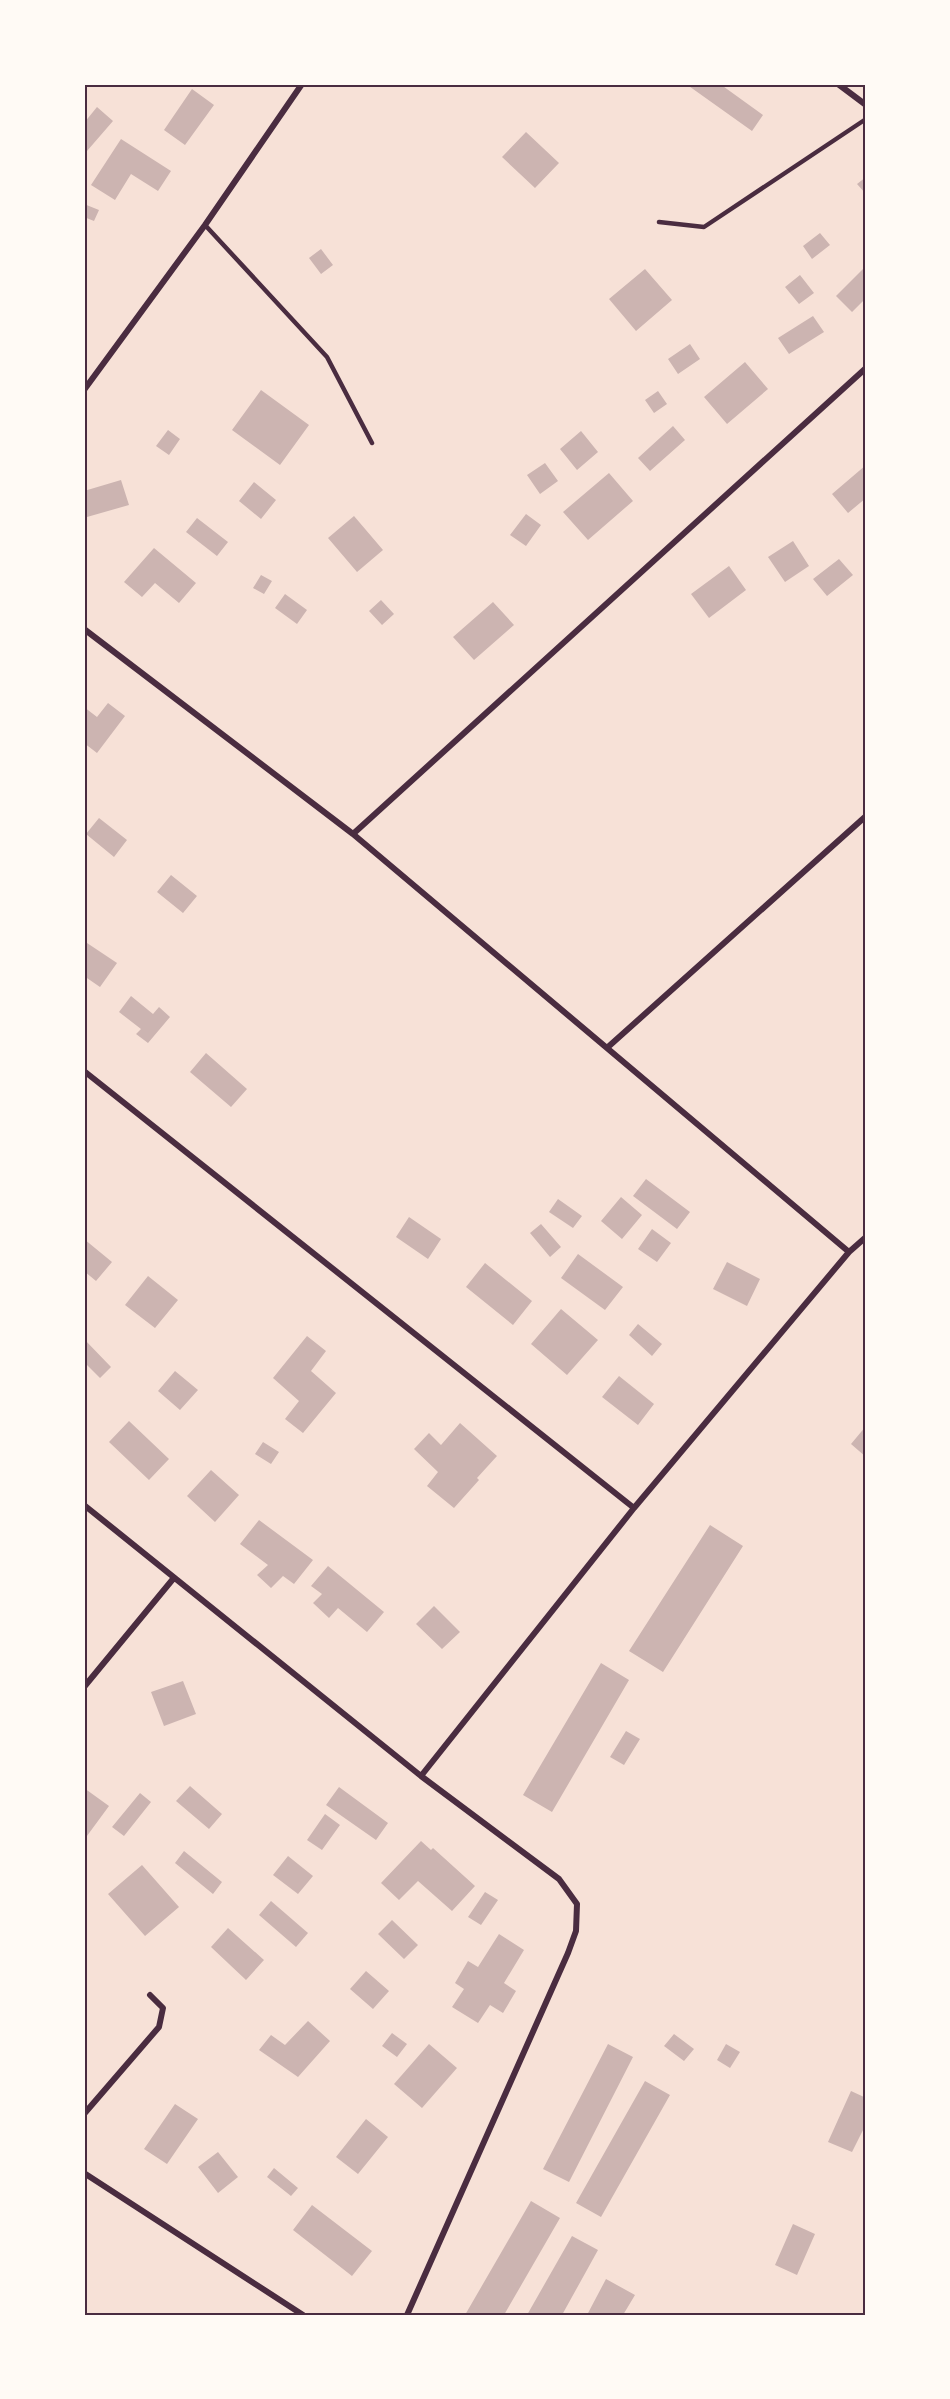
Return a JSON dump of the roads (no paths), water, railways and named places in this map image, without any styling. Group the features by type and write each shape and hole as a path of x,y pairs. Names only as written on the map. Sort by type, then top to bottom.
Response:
{"street":[{"path":"84,390 205,225 302,84"},
{"path":"838,84 866,105"},
{"path":"353,834 866,368"},
{"path":"84,629 353,834 849,1252"},
{"path":"608,1047 866,816"},
{"path":"84,1071 634,1508"},
{"path":"421,1776 634,1508 849,1252 866,1237"},
{"path":"84,1505 173,1579 421,1776 559,1879 577,1904 577,1922 568,1953 407,2315"},
{"path":"84,1687 173,1579"},
{"path":"84,2114 159,2027 162,2008 150,1995"},
{"path":"84,2173 303,2315"}],"lane":[{"path":"659,222 704,227 866,119"},
{"path":"205,225 327,357 372,443"}]}
